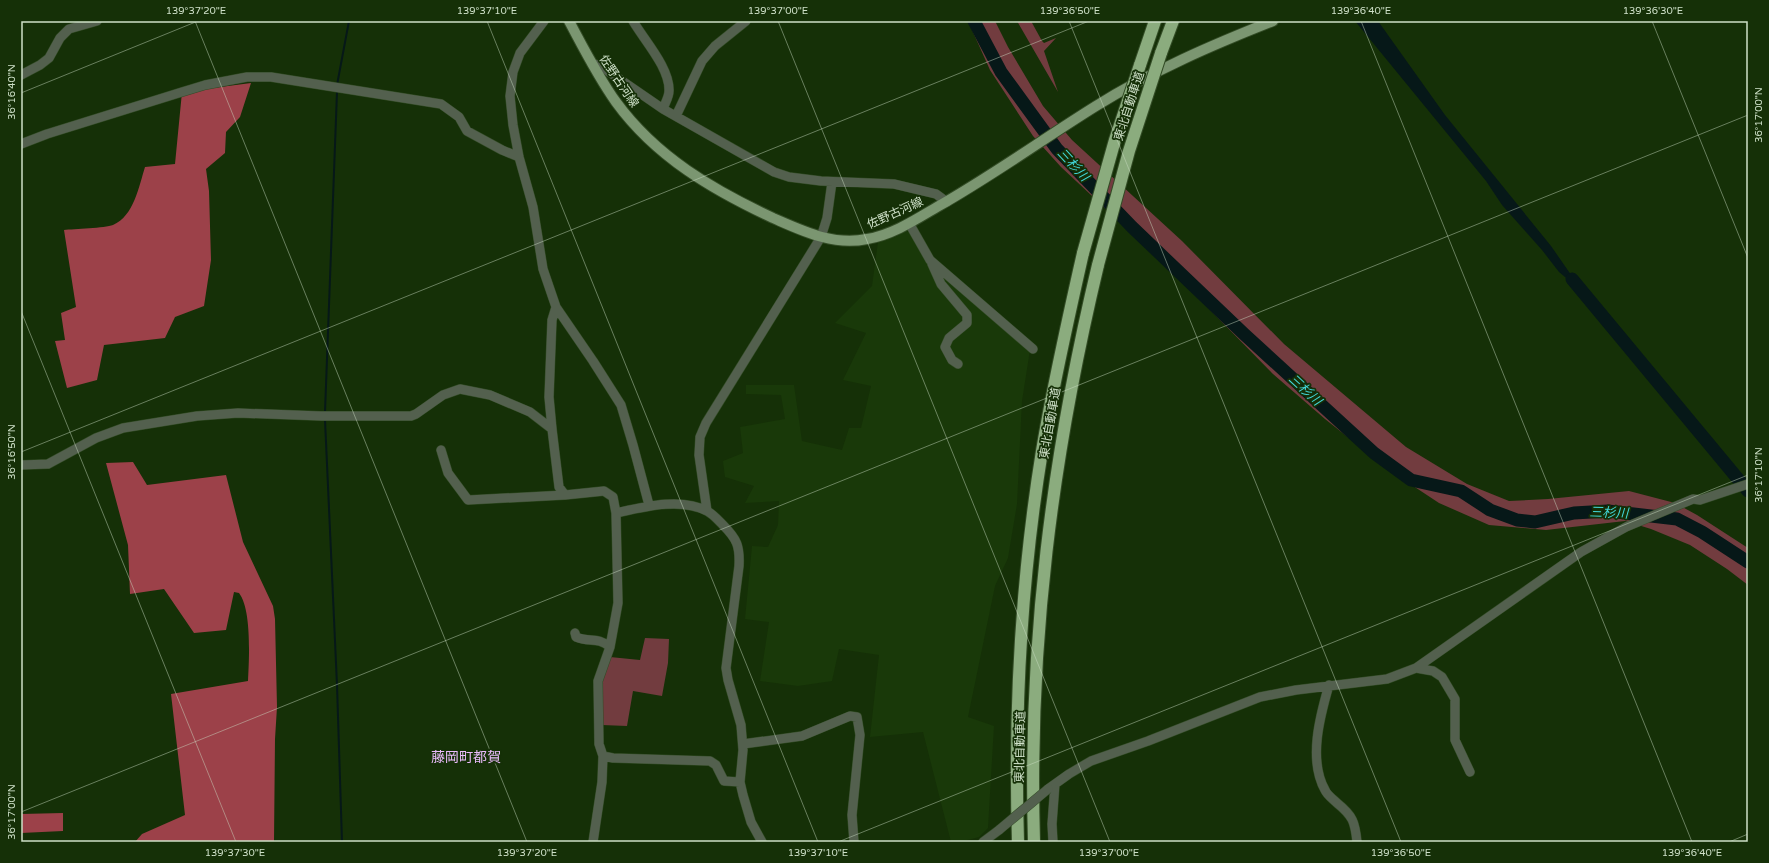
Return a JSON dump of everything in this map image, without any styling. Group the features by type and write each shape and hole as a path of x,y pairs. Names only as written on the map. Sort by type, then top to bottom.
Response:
{"highway":[{"name":"東北自動車道","path":"1018,842 1017,753 1019,680 1028,556 1042,452 1062,346 1083,254 1115,140 1155,21"},
{"name":"東北自動車道","path":"1034,842 1033,796 1035,688 1044,563 1067,406 1098,265 1128,152 1173,21"}],"main road":[{"name":"佐野古河線","path":"569,21 606,87 628,117 680,166 722,193 790,226 821,237 847,241 881,236 909,223 947,202 1115,94 1166,67 1236,35 1273,21"}],"street":[{"path":"21,75 40,65 49,58 60,38 69,29 97,21"},
{"path":"544,21 520,53 513,72 510,96 513,125 519,157 533,207 543,269 556,307 593,361 620,405 633,445 649,505"},
{"path":"633,21 665,72 669,92 663,109"},
{"path":"676,116 702,62 715,46 746,21"},
{"path":"592,64 599,65 663,109 774,172 801,179 832,182 894,184 936,194 947,202"},
{"path":"21,144 47,134 205,85 260,76 441,104 459,116 467,131 502,150 519,157"},
{"path":"708,511 699,455 702,430 821,237 827,218 832,182"},
{"path":"909,223 930,260 941,284 967,315 967,323 949,338 945,347 952,360 958,364"},
{"path":"930,260 1034,349"},
{"path":"556,307 552,320 549,397 559,487 565,495"},
{"path":"21,465 48,464 96,438 123,428 197,416 238,413 321,416 411,416 443,395 460,389 490,395 530,412 552,429"},
{"path":"441,450 448,473 468,500 565,495 604,491 613,497 616,513 618,603 610,647 598,682 599,744 603,756 602,782 593,842"},
{"path":"983,842 997,835 1052,786 1079,767 1091,761 1148,742 1253,700 1274,694 1329,685 1387,678 1416,668 1566,562 1599,541 1626,527 1693,499 1700,500 1748,484"},
{"path":"616,513 649,505 693,506 708,511 732,534 736,540 740,553 726,668 741,725 743,744 740,782 751,822 762,842"},
{"path":"575,633 576,637 603,641 610,647"},
{"path":"1416,668 1433,671 1442,677 1455,699 1454,740 1470,772"},
{"path":"1329,685 1320,715 1316,756 1320,780 1325,791 1352,816 1356,828 1357,842"},
{"path":"743,744 757,741 785,740 802,736 850,716 857,717 860,735 852,815 854,842"},
{"path":"603,756 613,758 710,762 716,765 724,781 740,782"},
{"path":"1052,786 1053,842"}],"shaded area":[{"path":"968,21 995,21 1008,47 1043,106 1072,140 1182,241 1284,344 1406,447 1467,484 1509,501 1548,499 1629,491 1675,503 1697,515 1748,548 1748,585 1727,569 1690,545 1651,529 1625,521 1546,530 1489,525 1439,503 1389,470 1325,419 1273,374 1166,265 1061,167 1033,136 990,70"},
{"path":"1017,21 1031,21 1044,43 1056,38 1044,51 1058,92"},
{"path":"1355,21 1378,21 1445,115 1551,246 1583,292 1559,272 1542,250 1502,205 1486,181"},
{"path":"251,83 240,117 226,132 225,153 206,169 209,191 211,260 204,306 175,317 165,338 104,345 97,380 67,388 55,341 65,340 61,313 76,307 64,230 97,228 113,225 120,221 131,208 135,200 145,167 175,164 182,92"},
{"path":"904,231 910,232 928,263 1030,350 1022,401 1017,504 1008,558 995,586 968,717 994,726 988,828 979,837 960,842 951,842 923,732 870,737 879,655 839,649 832,681 798,686 760,681 769,622 745,619 752,546 768,547 778,525 779,501 745,503 754,486 725,477 723,461 743,453 740,427 785,419 781,395 746,394 746,385 794,385 802,441 842,450 849,428 861,428 871,386 843,380 866,333 835,323 872,286 878,242"},
{"path":"133,462 147,485 226,475 243,542 273,606 275,619 277,707 275,739 274,842 135,842 142,834 185,815 171,694 248,681 249,636 246,611 239,593 234,592 226,630 194,633 164,589 130,594 128,545 106,463"},
{"path":"645,638 669,639 668,663 662,696 633,691 627,726 602,725 601,684 610,657 640,660"},
{"path":"63,813 63,831 21,833 21,814"}],"waterway":[{"path":"337,85 349,21"},
{"name":"三杉川","path":"974,21 1001,72 1057,149 1132,227 1244,334 1374,453 1411,480 1461,491 1490,510 1517,520 1535,522 1574,513 1608,511 1677,519 1702,532 1748,562"},
{"path":"325,412 337,92"},
{"path":"1572,279 1748,491"},
{"path":"325,420 337,685 342,842"}],"district":[{"name":"藤岡町都賀","path":"466,757"}]}
